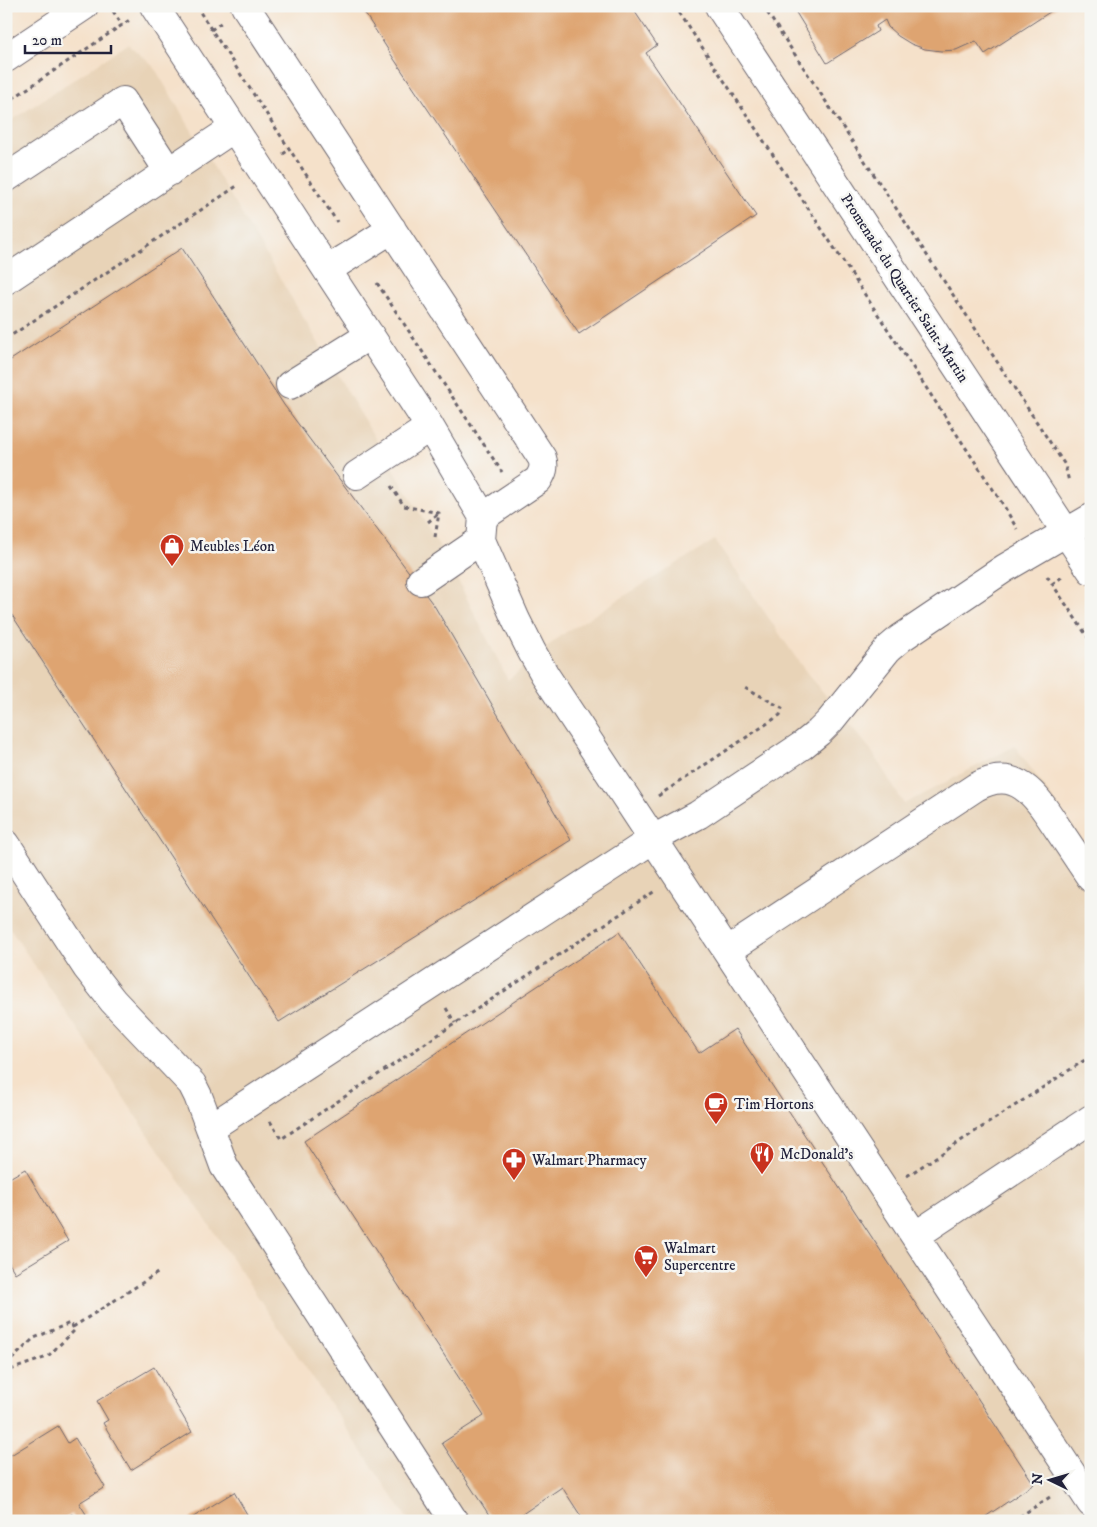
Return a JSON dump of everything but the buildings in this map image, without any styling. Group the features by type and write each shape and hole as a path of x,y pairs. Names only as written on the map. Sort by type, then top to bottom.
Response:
{"street":[{"path":"6,58 84,6"},
{"path":"246,6 542,458 545,466 538,480 421,581"},
{"name":"Promenade du Quartier Saint-Martin","path":"719,6 1091,570"},
{"path":"145,11 234,128 430,427 482,529 532,652 545,674 1091,1503"},
{"path":"6,178 123,100 169,172"},
{"path":"6,280 234,128"},
{"path":"327,270 392,229"},
{"path":"290,385 370,335"},
{"path":"357,475 430,427"},
{"path":"210,1128 653,840 698,815 795,750 830,721 883,655 901,638 1005,568 1091,518"},
{"path":"727,951 976,787 992,780 1018,784 1033,794 1091,878"},
{"path":"6,844 87,968 108,994 192,1084 224,1166 454,1521"},
{"path":"915,1236 1091,1119"}],"path":[{"path":"110,6 122,25"},
{"path":"196,6 337,222"},
{"path":"675,6 1018,530"},
{"path":"763,6 1065,465 1069,486"},
{"path":"6,104 145,11"},
{"path":"6,338 239,185"},
{"path":"377,283 501,469"},
{"path":"400,500 404,506 439,514"},
{"path":"428,522 439,514"},
{"path":"435,538 439,514"},
{"path":"1052,584 1091,642"},
{"path":"635,812 780,715 782,708 744,686"},
{"path":"268,1117 281,1139 657,889"},
{"path":"903,1179 1091,1056"},
{"path":"73,1328 159,1272"},
{"path":"70,1323 75,1330 47,1356 10,1370 6,1365 34,1338 70,1323"}],"shaded area":[{"path":"128,44 154,67 447,559 508,680 560,636 715,540 803,668 871,750 904,804 1015,746 1091,853 1091,1521 409,1521 6,923 6,124"}],"place":[{"name":"Meubles Léon","path":"172,567"},
{"name":"Tim Hortons","path":"716,1125"},
{"name":"McDonald's","path":"762,1175"},
{"name":"Walmart Pharmacy","path":"514,1181"},
{"name":"Walmart Supercentre","path":"646,1278"}]}
